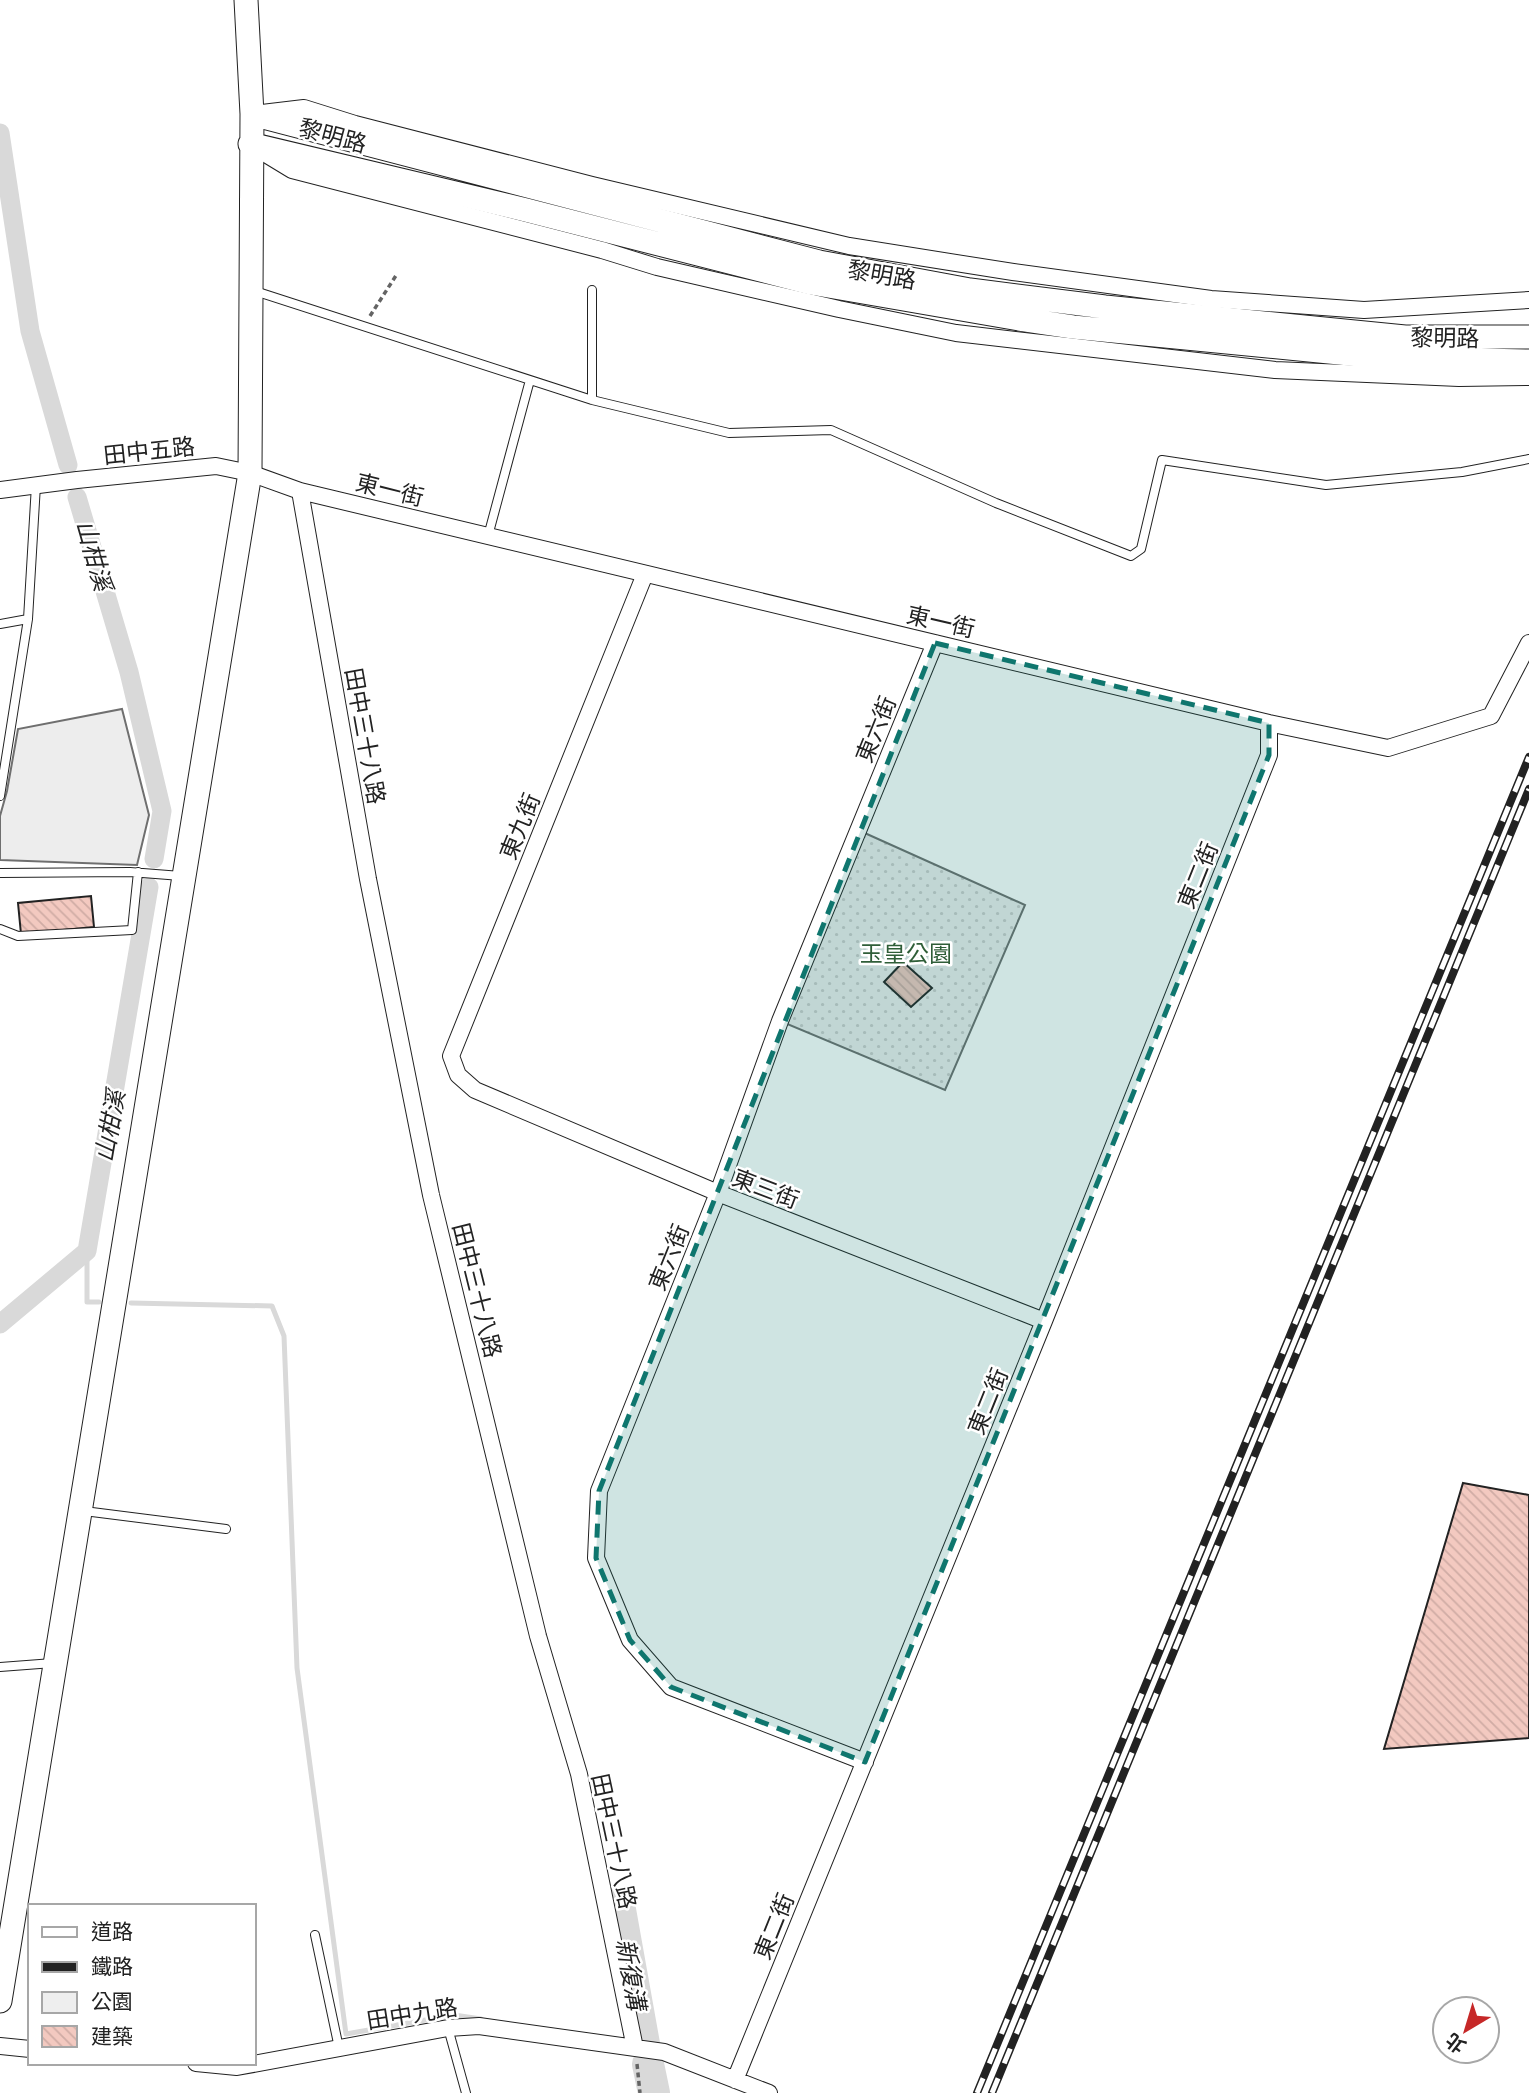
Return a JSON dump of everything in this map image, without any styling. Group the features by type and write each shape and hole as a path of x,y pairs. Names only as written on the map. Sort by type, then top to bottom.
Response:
{"street":[{"path":"0,2001 250,473 252,114 246,0"},
{"path":"252,114 304,108 355,124 849,246 1013,272 1211,299 1364,310 1529,300"},
{"name":"黎明路","path":"252,114 819,262 970,290 1105,307 1405,337 1529,337"},
{"path":"250,144 292,170 602,250 657,267 956,333 1074,337 1275,370 1459,378 1529,377"},
{"name":"黎明路","path":"250,144 526,210 811,283 1019,319 1074,337 1391,358 1529,361"},
{"path":"607,206 690,208"},
{"path":"602,250 646,242"},
{"path":"1013,272 1105,307"},
{"name":"田中五路","path":"0,490 216,466 250,473 300,491"},
{"name":"東一街","path":"300,491 1269,723 1388,748 1491,716 1529,643"},
{"name":"田中三十八路","path":"300,491 368,879 431,1195 538,1636 579,1774 635,2048"},
{"name":"東九街","path":"475,1090 458,1075 451,1056 645,574"},
{"name":"東六街","path":"865,1762 671,1687 630,1640 596,1558 598,1491 718,1193 780,1021 934,643"},
{"name":"東二街","path":"735,2086 1269,755 1269,723"},
{"name":"東三街","path":"475,1090 718,1193 1044,1321"},
{"name":"田中九路","path":"256,2063 448,2028 479,2026 664,2052 735,2086 769,2093"},
{"path":"0,2046 28,2049"},
{"name":"田中九路","path":"216,2065 248,2065"}],"lane":[{"path":"251,290 592,400 729,433 831,430 996,503 1130,556 1141,549 1162,460 1326,485 1462,472 1529,459"},
{"path":"592,290 592,400"},
{"path":"488,536 530,380"},
{"path":"0,796 29,619 36,485"},
{"path":"0,624 29,619"},
{"path":"0,873 138,872 184,877"},
{"path":"0,929 18,936 132,930 138,872"},
{"path":"81,1510 226,1529"},
{"path":"0,1667 56,1663"},
{"path":"315,1934 338,2048"},
{"path":"448,2028 466,2093"}],"path":[{"path":"363,326 397,274"},
{"path":"635,2048 640,2093"}],"highlighted area":[{"path":"935,643 1269,723 1269,755 865,1762 671,1687 630,1640 596,1558 599,1491"}],"green space":[{"name":"玉皇公園","path":"858,830 1025,905 945,1090 780,1021"}],"shaded area":[{"path":"122,709 149,815 137,865 0,860 0,816 18,729"}],"building":[{"path":"91,896 94,927 21,934 18,903"},
{"path":"903,962 932,988 911,1007 884,982"},
{"path":"1463,1483 1529,1495 1529,1738 1384,1749"}],"waterway":[{"name":"山柑溪","path":"0,133 30,331 68,465"},
{"name":"山柑溪","path":"77,497 129,672 162,811 154,859"},
{"name":"山柑溪","path":"0,1324 87,1251 149,887"},
{"path":"87,1251 87,1302 99,1302"},
{"path":"131,1303 272,1306 284,1336 297,1668 346,2034 454,2015 481,2019"},
{"name":"新復溝","path":"619,1904 644,2044"},
{"name":"新復溝","path":"648,2064 654,2093"}],"railway":[{"path":"977,2093 1529,757"},
{"path":"992,2093 1529,789"}]}
